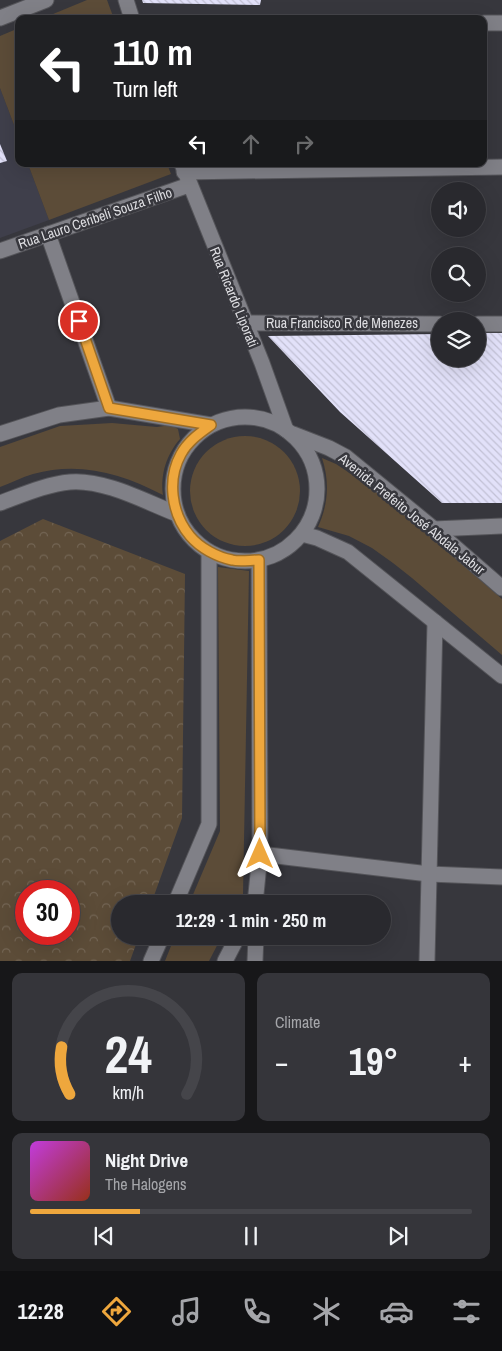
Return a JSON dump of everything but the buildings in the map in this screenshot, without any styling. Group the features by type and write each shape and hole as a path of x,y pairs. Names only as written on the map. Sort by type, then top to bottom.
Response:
{"street":[{"path":"0,18 46,0"},
{"path":"126,0 131,15"},
{"path":"487,23 502,23"},
{"name":"Rua Lauro Ceribeli Souza Filho","path":"0,252 48,234 185,173 502,167"},
{"name":"Rua Ricardo Liporati","path":"185,173 289,432"},
{"path":"48,234 109,408"},
{"name":"Rua Francisco R de Menezes","path":"245,323 431,324"},
{"path":"486,324 502,324"},
{"path":"0,434 59,416 109,408 211,425"},
{"path":"236,417 254,417 271,422 289,432 306,451 315,471 317,493 313,515 302,534 282,551 259,560 234,560 210,552 190,536 177,514 172,494 174,473 181,454 194,437 211,425 236,417"},
{"name":"Avenida Prefeito José Abdala Jabur","path":"289,432 346,457 502,588"},
{"path":"0,503 48,487 71,482 93,484 118,490 177,514"},
{"path":"434,529 502,526"},
{"path":"302,534 317,538 348,552 502,676"},
{"path":"179,895 209,824 210,552"},
{"path":"257,895 260,854 259,560"},
{"path":"427,961 435,622"},
{"path":"260,854 429,874 502,877"},
{"path":"152,961 158,945"},
{"path":"225,961 233,945"},
{"path":"256,945 256,961"}],"shaded area":[{"path":"0,88 15,127 15,167 29,167 49,220 0,238"}],"green space":[{"path":"87,0 107,0 113,15 51,15"},
{"path":"15,30 15,127 0,88 0,36"},
{"path":"29,167 168,167 171,174 49,220"},
{"path":"112,423 157,427 171,425 178,429 180,439 168,458 164,472 163,495 116,475 83,469 50,470 29,475 0,487 0,447 60,426"},
{"path":"245,436 266,440 284,452 296,470 300,491 296,512 284,530 266,542 245,546 224,542 206,530 194,512 190,491 194,470 206,452 224,440"},
{"path":"322,458 336,464 381,494 502,599 502,655 412,578 372,548 349,536 318,527 327,493 325,467"},
{"path":"43,519 185,574 182,818 154,895 111,895 111,945 136,945 130,961 0,961 0,541"},
{"path":"218,567 249,571 243,895 193,895 220,831"},
{"path":"171,945 217,945 209,961 165,961"}],"route":[{"path":"79,321 109,408 211,425 194,437 181,454 174,473 172,494 177,514 190,536 210,552 234,560 259,560 260,854"}]}
